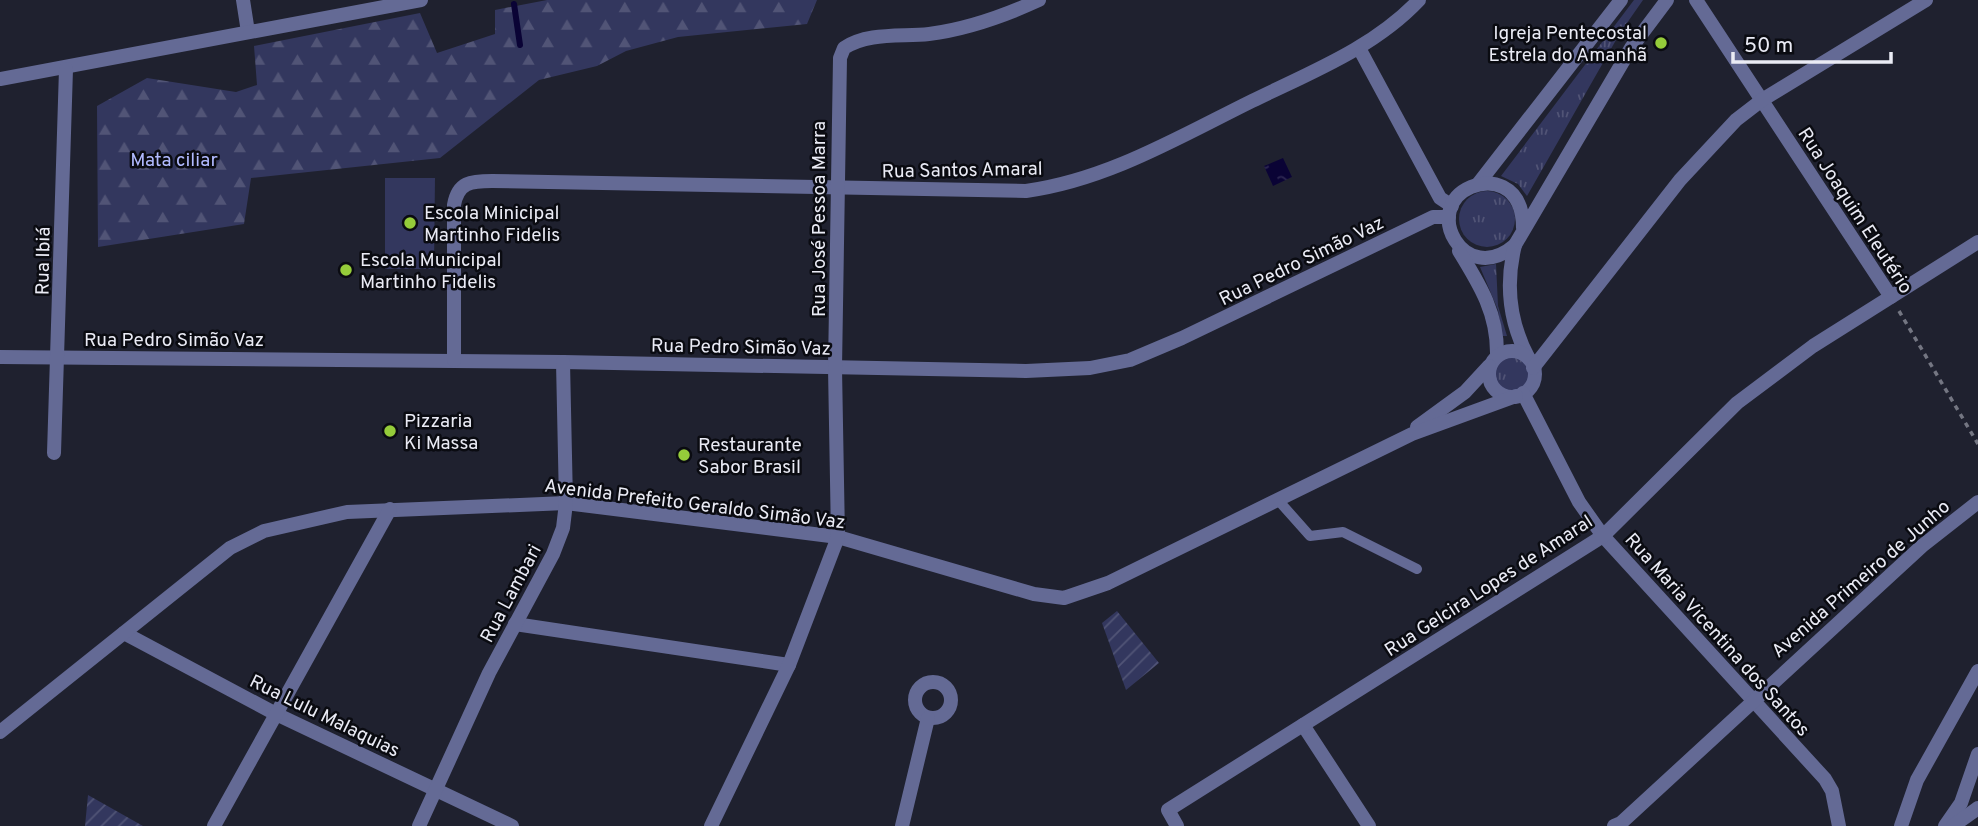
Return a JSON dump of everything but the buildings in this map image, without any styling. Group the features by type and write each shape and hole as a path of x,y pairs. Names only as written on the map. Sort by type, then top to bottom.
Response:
{"street":[{"path":"243,0 248,32"},
{"path":"0,79 66,69 421,0"},
{"name":"Rua José Pessoa Marra","path":"711,826 789,665 838,537 835,368 838,70 844,48 861,39 931,34 980,24 1039,0"},
{"name":"Rua Santos Amaral","path":"454,360 454,205 459,188 473,181 1026,191 1064,186 1151,151 1359,48 1419,0"},
{"path":"1450,211 1458,196 1478,184 1621,0"},
{"path":"1407,437 1519,395 1533,382 1532,364 1518,339 1513,317 1509,285 1515,245 1631,48 1667,0"},
{"name":"Rua Joaquim Eleutério","path":"1696,0 1891,297"},
{"path":"1532,364 1680,180 1736,120 1762,100 1926,0"},
{"path":"1359,48 1440,198 1450,211 1455,241 1485,291 1497,337 1491,384 1502,394 1519,395"},
{"name":"Rua Ibiá","path":"54,453 66,69"},
{"path":"1478,184 1490,183 1512,194 1520,204 1523,228"},
{"name":"Rua Pedro Simão Vaz","path":"0,356 454,360 1026,371 1090,368 1130,360 1182,338 1450,211"},
{"path":"1455,241 1472,256 1484,258 1495,257 1515,245"},
{"name":"Rua Gelcira Lopes de Amaral","path":"1177,826 1168,810 1603,536 1737,403 1813,346 1978,242"},
{"path":"1407,437 1465,392 1494,359 1511,351 1525,355 1532,364"},
{"name":"Rua Lambari","path":"419,826 489,673 553,554 563,528 566,503 563,362"},
{"name":"Rua Maria Vicentina dos Santos","path":"1519,395 1579,502 1603,536 1825,779 1832,791 1839,826"},
{"name":"Avenida Prefeito Geraldo Simão Vaz","path":"0,732 230,548 264,531 317,517 390,509 566,503 838,537 1034,594 1064,598 1108,583 1407,437"},
{"name":"Avenida Primeiro de Junho","path":"1614,826 1922,546 1978,502"},
{"path":"214,826 390,509"},
{"path":"515,624 789,665"},
{"name":"Rua Lulu Malaquias","path":"124,633 276,714 512,826"},
{"path":"1900,826 1917,780 1978,671"},
{"path":"902,826 928,718"},
{"path":"1303,725 1369,826"},
{"path":"1945,826 1961,803 1978,754"},
{"path":"1953,826 1978,808"}],"lane":[{"path":"1278,500 1310,536 1343,532 1418,569"}],"path":[{"name":"Rua Joaquim Eleutério","path":"1891,297 1978,444"}],"green space":[{"name":"Mata ciliar","path":"547,0 817,0 807,24 678,37 626,51 597,66 539,80 440,158 251,178 244,224 98,247 97,106 147,78 236,92 257,85 254,46 420,13 437,53 495,34 495,10"},
{"path":"1634,0 1643,0 1620,33 1527,196 1518,184 1501,176"},
{"name":"Escola Minicipal Martinho Fidelis","path":"385,178 435,178 434,269 385,269"},
{"path":"1481,191 1493,191 1503,195 1511,203 1515,219 1511,235 1503,243 1493,247 1481,247 1471,243 1463,235 1459,225 1459,213 1463,203 1471,195"},
{"path":"1496,264 1498,306 1507,336 1502,336 1498,310 1480,267"},
{"path":"1512,357 1524,362 1529,374 1524,386 1512,391 1500,386 1495,374 1500,362"},
{"path":"1117,611 1159,663 1126,690 1102,623"},
{"path":"88,795 143,826 85,826"}],"water":[{"path":"1283,158 1292,177 1273,186 1264,166"}],"waterway":[{"path":"514,4 520,45"}],"place":[{"name":"Igreja Pentecostal Estrela do Amanhã","path":"1661,43"},
{"name":"Escola Minicipal Martinho Fidelis","path":"410,223"},
{"name":"Escola Municipal Martinho Fidelis","path":"346,270"},
{"name":"Pizzaria Ki Massa","path":"390,431"},
{"name":"Restaurante Sabor Brasil","path":"684,455"}]}
